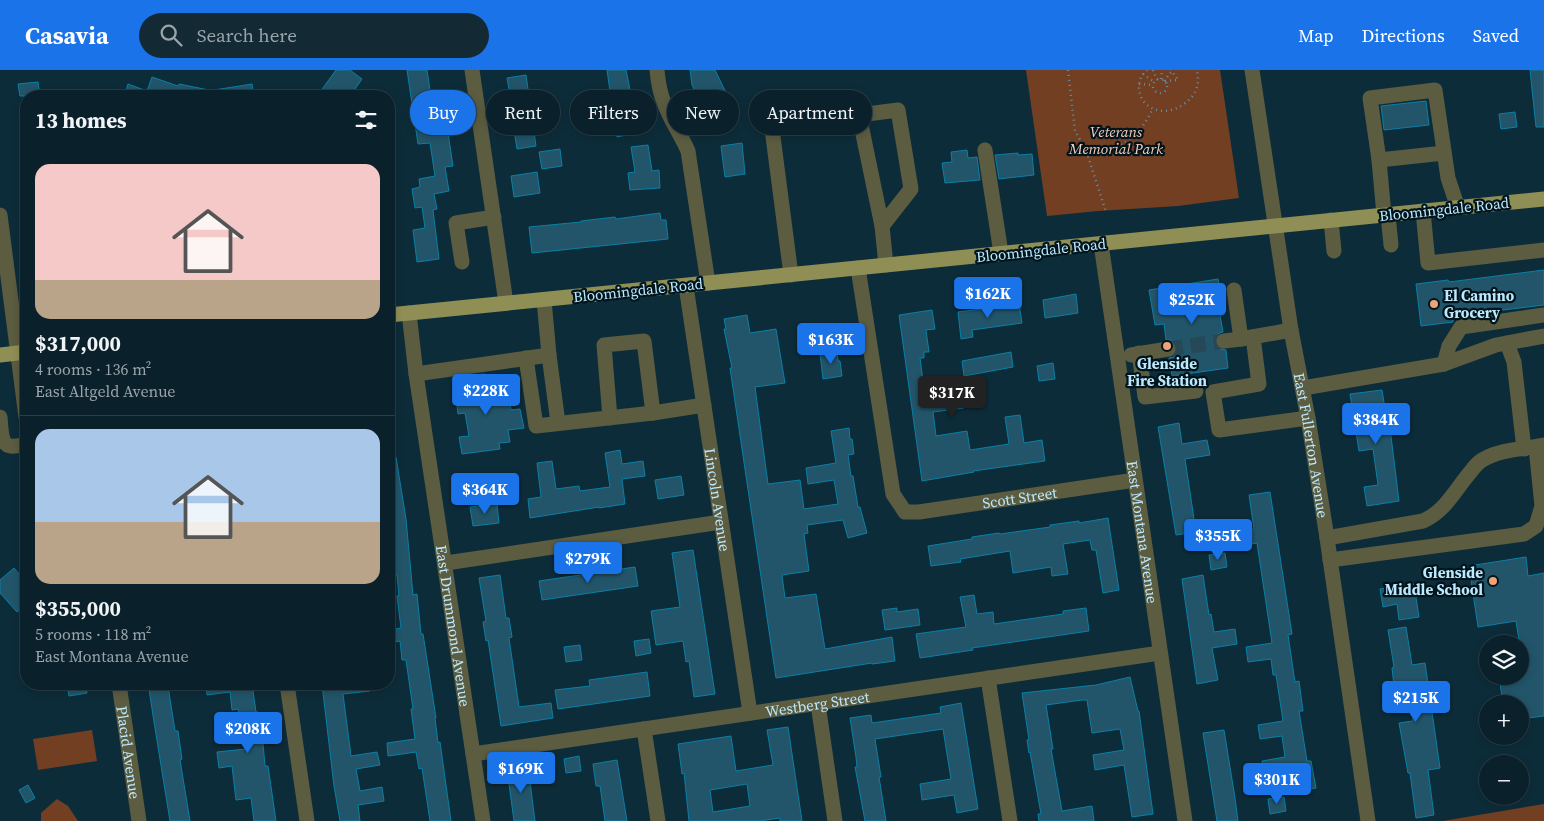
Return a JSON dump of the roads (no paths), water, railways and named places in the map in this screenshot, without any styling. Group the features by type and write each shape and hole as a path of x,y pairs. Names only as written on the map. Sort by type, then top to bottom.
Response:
{"main road":[{"name":"Bloomingdale Road","path":"395,314 1544,199"},
{"path":"0,354 20,352"}],"street":[{"path":"472,70 506,303"},
{"path":"657,70 659,88 665,106 688,151 708,283"},
{"name":"East Fullerton Avenue","path":"1252,70 1291,330 1303,388 1327,538 1368,821"},
{"path":"1391,245 1370,98 1435,90 1448,178 1458,208"},
{"path":"872,113 898,110 911,189 882,226"},
{"path":"773,135 791,275"},
{"path":"863,135 882,226 886,265"},
{"path":"985,150 1001,253"},
{"path":"1379,160 1444,152"},
{"path":"1423,212 1428,263 1544,250"},
{"path":"0,215 2,238 20,341"},
{"path":"462,262 456,223 494,217"},
{"path":"1331,220 1334,250"},
{"name":"East Montana Avenue","path":"1101,244 1185,821"},
{"name":"Scott Street","path":"858,268 893,494 904,512 920,512 1135,480"},
{"name":"Lincoln Avenue","path":"686,286 750,713"},
{"path":"1234,290 1259,384 1213,392 1219,430 1308,418"},
{"path":"544,300 558,424"},
{"name":"East Drummond Avenue","path":"409,313 416,374 446,563 483,821"},
{"path":"1444,364 1449,346 1461,327 1544,315"},
{"path":"1224,341 1291,330"},
{"path":"1303,388 1444,364 1496,345 1544,336"},
{"path":"610,418 604,345 644,341 653,413"},
{"path":"1330,560 1524,534 1536,526 1542,506 1535,447 1514,362 1507,343"},
{"path":"1117,357 1168,349"},
{"path":"1140,353 1145,397 1196,391"},
{"path":"416,374 549,355"},
{"path":"526,358 536,426 653,413 704,405"},
{"path":"0,412 20,414"},
{"path":"0,416 2,438 6,444 8,446 20,445"},
{"path":"1327,538 1432,518 1446,506 1456,489 1476,464 1494,454 1535,447"},
{"path":"446,563 721,522"},
{"name":"Westberg Street","path":"473,754 1160,653"},
{"path":"988,678 1010,821"},
{"name":"Placid Avenue","path":"119,690 139,821"},
{"path":"289,690 307,821"},
{"path":"818,704 835,821"},
{"path":"644,729 658,821"}],"tunnel":[{"path":"1168,349 1224,341"}],"place":[{"name":"El Camino Grocery","path":"1434,304"},
{"name":"Glenside Fire Station","path":"1167,346"},
{"name":"Glenside Middle School","path":"1493,581"}],"park label":[{"name":"Veterans Memorial Park","path":"1116,140"}]}
